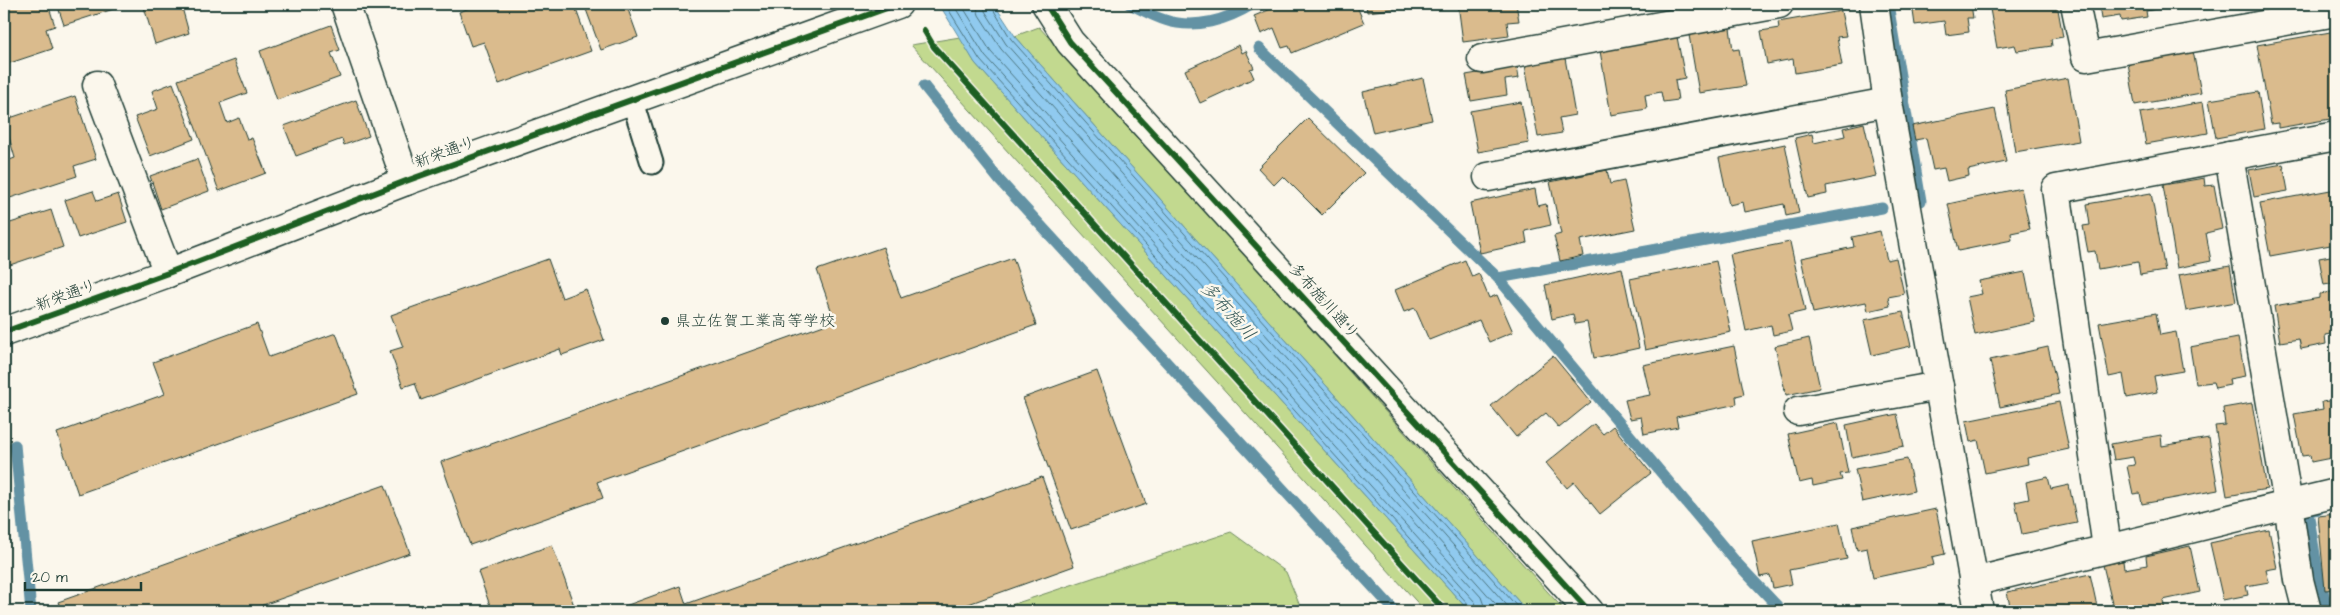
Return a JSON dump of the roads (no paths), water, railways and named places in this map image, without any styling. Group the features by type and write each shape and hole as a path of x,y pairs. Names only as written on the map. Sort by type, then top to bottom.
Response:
{"street":[{"path":"345,4 406,180"},
{"name":"新栄通り","path":"4,332 168,273 406,180 898,4"},
{"name":"多布施川通り","path":"1046,4 1070,42 1589,611"},
{"path":"1482,59 1780,4"},
{"path":"1874,4 1888,102 1979,611"},
{"path":"2075,4 2086,57 2336,12"},
{"path":"97,85 168,273"},
{"path":"1488,177 1888,102"},
{"path":"2107,548 2056,189 2336,136"},
{"path":"2229,156 2288,504 2299,580 2308,611"},
{"path":"1798,411 1939,386"},
{"path":"1973,582 2336,493"}],"lane":[{"path":"632,99 652,163"}],"water":[{"name":"多布施川","path":"939,4 994,4 1015,36 1527,611 1469,611 975,63"}],"waterway":[{"path":"1129,4 1156,17 1176,23 1188,24 1199,24 1222,19 1253,4"},
{"path":"1888,4 1921,201"},
{"path":"1259,48 1498,278 1736,562 1782,611"},
{"path":"924,86 1000,181 1395,611"},
{"path":"1498,278 1882,208"},
{"path":"15,445 31,611"},
{"path":"2319,509 2308,511 2317,567 2328,611"}],"place":[{"name":"県立佐賀工業高等学校","path":"665,321"}]}
